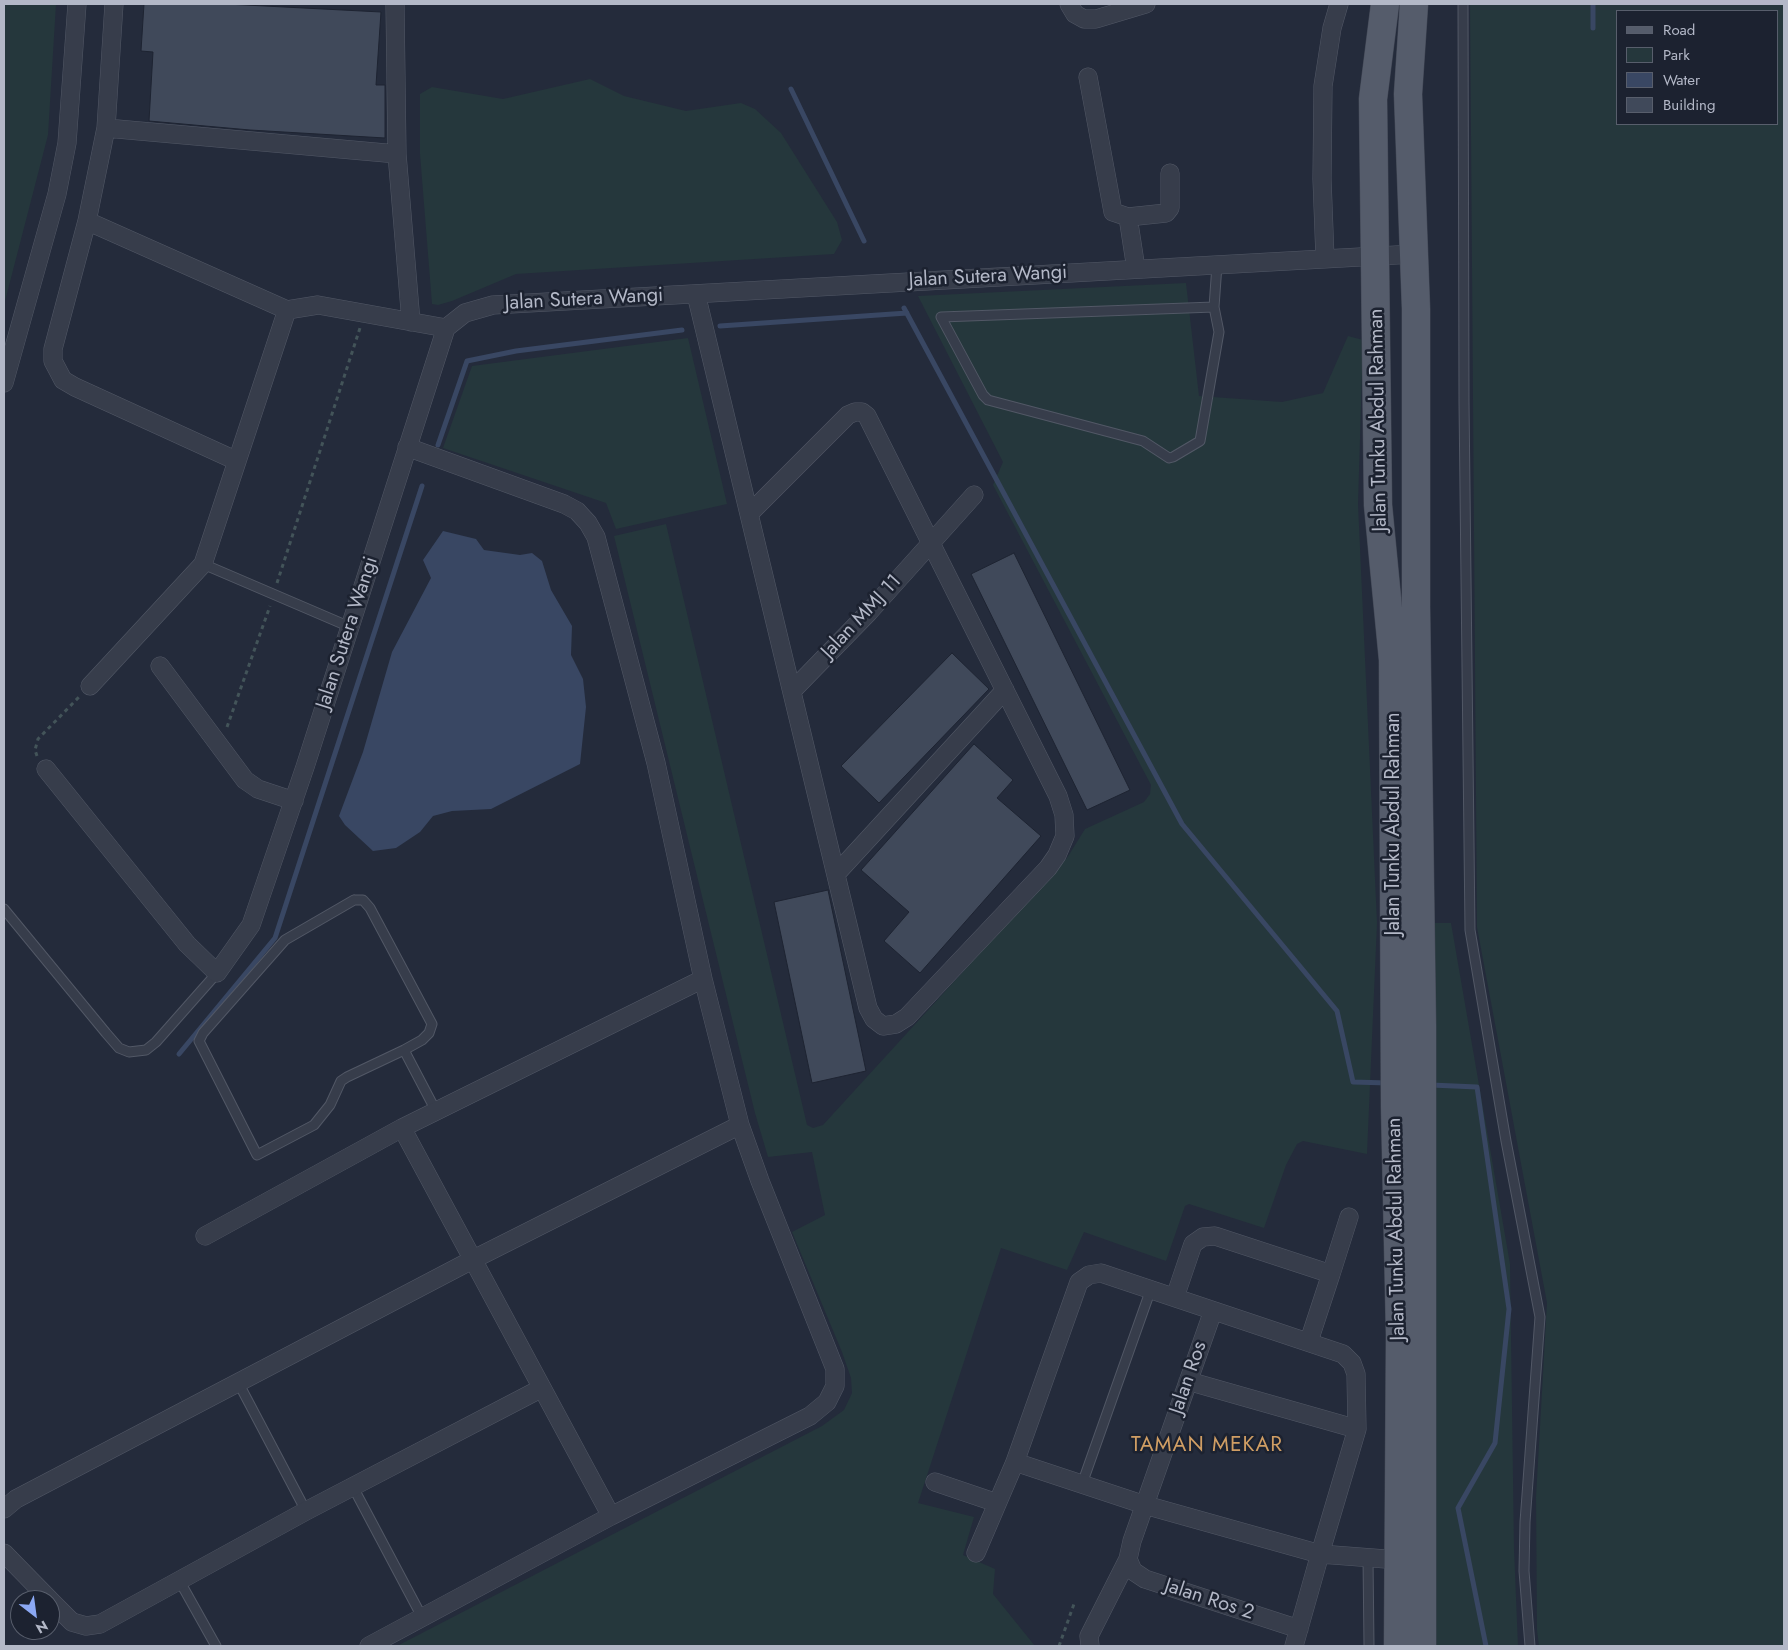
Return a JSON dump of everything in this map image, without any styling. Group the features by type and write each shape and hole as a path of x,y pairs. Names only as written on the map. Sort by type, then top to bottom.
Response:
{"main road":[{"name":"Jalan Tunku Abdul Rahman","path":"1385,4 1373,99 1378,505 1393,660 1409,1023 1422,1105 1422,1646"},
{"name":"Jalan Tunku Abdul Rahman","path":"1398,1646 1400,1335 1395,1107 1409,1023 1416,606 1414,254 1408,94 1414,4"}],"street":[{"path":"4,384 57,194 67,142 77,4"},
{"path":"114,4 106,128 87,220 53,349 52,361 56,371 63,380 75,387 237,461"},
{"path":"395,4 397,154 411,322"},
{"path":"1072,9 1084,19 1096,19 1146,4"},
{"path":"1325,258 1322,178 1323,86 1332,28 1339,4"},
{"path":"1088,77 1113,212 1128,217 1166,213 1170,208 1170,173"},
{"path":"106,128 397,154"},
{"path":"1128,217 1136,269"},
{"path":"87,220 287,310 318,304 446,328"},
{"name":"Jalan Sutera Wangi","path":"217,973 252,925 294,802 446,328 465,313 494,305 1414,254"},
{"path":"696,294 868,1008 874,1019 883,1026 896,1024 907,1018 1048,868 1057,855 1065,836 1064,815 1058,796 868,416 862,412 855,412 848,416 749,514"},
{"path":"90,686 203,564 287,310"},
{"path":"369,1646 612,1516 810,1416 828,1402 835,1386 835,1370 760,1182 740,1125 703,979 654,754 601,552 588,523 577,510 564,504 408,447"},
{"name":"Jalan MMJ 11","path":"792,692 869,612 974,495"},
{"path":"160,666 244,780 258,790 294,802"},
{"path":"836,874 1005,690"},
{"path":"46,769 187,944 217,973"},
{"path":"205,1236 402,1128 703,979"},
{"path":"4,1509 16,1499 239,1384 472,1260 740,1125"},
{"path":"402,1128 612,1516"},
{"path":"1309,1341 1349,1217"},
{"path":"1175,1297 1193,1244 1203,1237 1215,1236 1331,1274"},
{"path":"976,1553 996,1503 1016,1462 1079,1282 1089,1274 1101,1273 1309,1341 1344,1354 1352,1363 1356,1374 1357,1429 1294,1646"},
{"name":"Jalan Ros","path":"1090,1646 1088,1636 1128,1559 1213,1311"},
{"path":"1188,1381 1357,1429"},
{"path":"60,1610 72,1622 86,1626 100,1624 306,1511 542,1388"},
{"path":"1016,1462 1145,1505 1320,1554 1399,1560"},
{"path":"935,1482 996,1503"},
{"path":"4,1553 40,1590"},
{"name":"Jalan Ros 2","path":"1128,1559 1134,1570 1145,1579 1299,1629"}],"lane":[{"path":"1463,4 1468,899 1470,930 1506,1141 1540,1317 1525,1522 1524,1571 1530,1646"},
{"path":"1214,307 941,317 983,395 988,400 1143,441 1169,458 1174,458 1200,441 1219,332 1214,307 1217,265"},
{"path":"203,564 350,627"},
{"path":"354,900 363,900 370,908 432,1024 429,1033 422,1040 404,1050 341,1081 330,1105 314,1125 259,1156 255,1154 199,1040 203,1033 285,940 354,900"},
{"path":"4,909 119,1048 129,1052 146,1050 156,1042 217,973"},
{"path":"404,1050 436,1111"},
{"path":"1082,1484 1151,1289"},
{"path":"239,1384 306,1511"},
{"path":"353,1487 422,1617"},
{"path":"1368,1558 1369,1646"},
{"path":"179,1580 216,1646"}],"path":[{"path":"219,746 231,718 274,594 365,313"},
{"path":"35,750 38,739 90,686"},
{"path":"1059,1646 1074,1604"}],"green space":[{"path":"4,4 56,4 48,135 4,305"},
{"path":"1470,4 1784,4 1784,1646 1539,1646 1537,1630 1536,1497 1547,1303 1477,927"},
{"path":"590,79 624,96 686,111 741,103 755,109 781,133 837,222 842,240 834,254 516,274 452,301 438,305 432,304 420,154 420,94 432,87 503,99"},
{"path":"1186,283 1199,396 1282,402 1323,393 1348,336 1363,340 1358,504 1377,923 1367,1154 1303,1141 1297,1144 1286,1165 1264,1228 1189,1204 1185,1206 1166,1261 1084,1232 1067,1270 1001,1248 918,1503 974,1517 963,1555 995,1569 993,1594 1035,1646 397,1646 822,1426 844,1410 852,1393 851,1378 842,1352 792,1232 825,1215 812,1152 768,1157 755,1113 614,536 666,524 807,1125 813,1128 823,1125 1067,858 1085,829 1144,802 1150,794 1151,785 993,485 1003,462 918,296"},
{"path":"688,338 727,504 616,529 606,503 443,448 472,366"},
{"path":"1433,923 1451,923 1510,1264 1514,1549 1518,1646 1434,1646"}],"water":[{"path":"443,531 476,539 484,550 520,555 532,553 542,561 551,590 572,626 571,655 583,679 586,707 580,764 491,809 452,811 433,816 420,832 396,848 373,851 345,825 339,816 363,752 392,652 431,578 423,560"}],"building":[{"path":"144,4 226,4 381,12 376,85 385,85 385,138 250,130 149,121 153,52 141,51"},
{"path":"1014,553 1130,790 1087,810 971,574"},
{"path":"952,653 989,689 879,803 841,766"},
{"path":"974,744 1013,780 997,798 1041,836 920,973 884,941 909,912 861,870"},
{"path":"828,890 866,1071 812,1083 774,902"}],"waterway":[{"path":"1593,4 1593,28"},
{"path":"791,89 864,241"},
{"path":"904,308 1182,824 1337,1011 1353,1082 1388,1083"},
{"path":"720,326 907,313"},
{"path":"438,445 467,361 516,351 682,330"},
{"path":"179,1054 275,938 422,486"},
{"path":"1431,1085 1477,1087 1509,1309 1495,1443 1458,1508 1486,1646"}],"district":[{"name":"TAMAN MEKAR","path":"1207,1446"}]}
